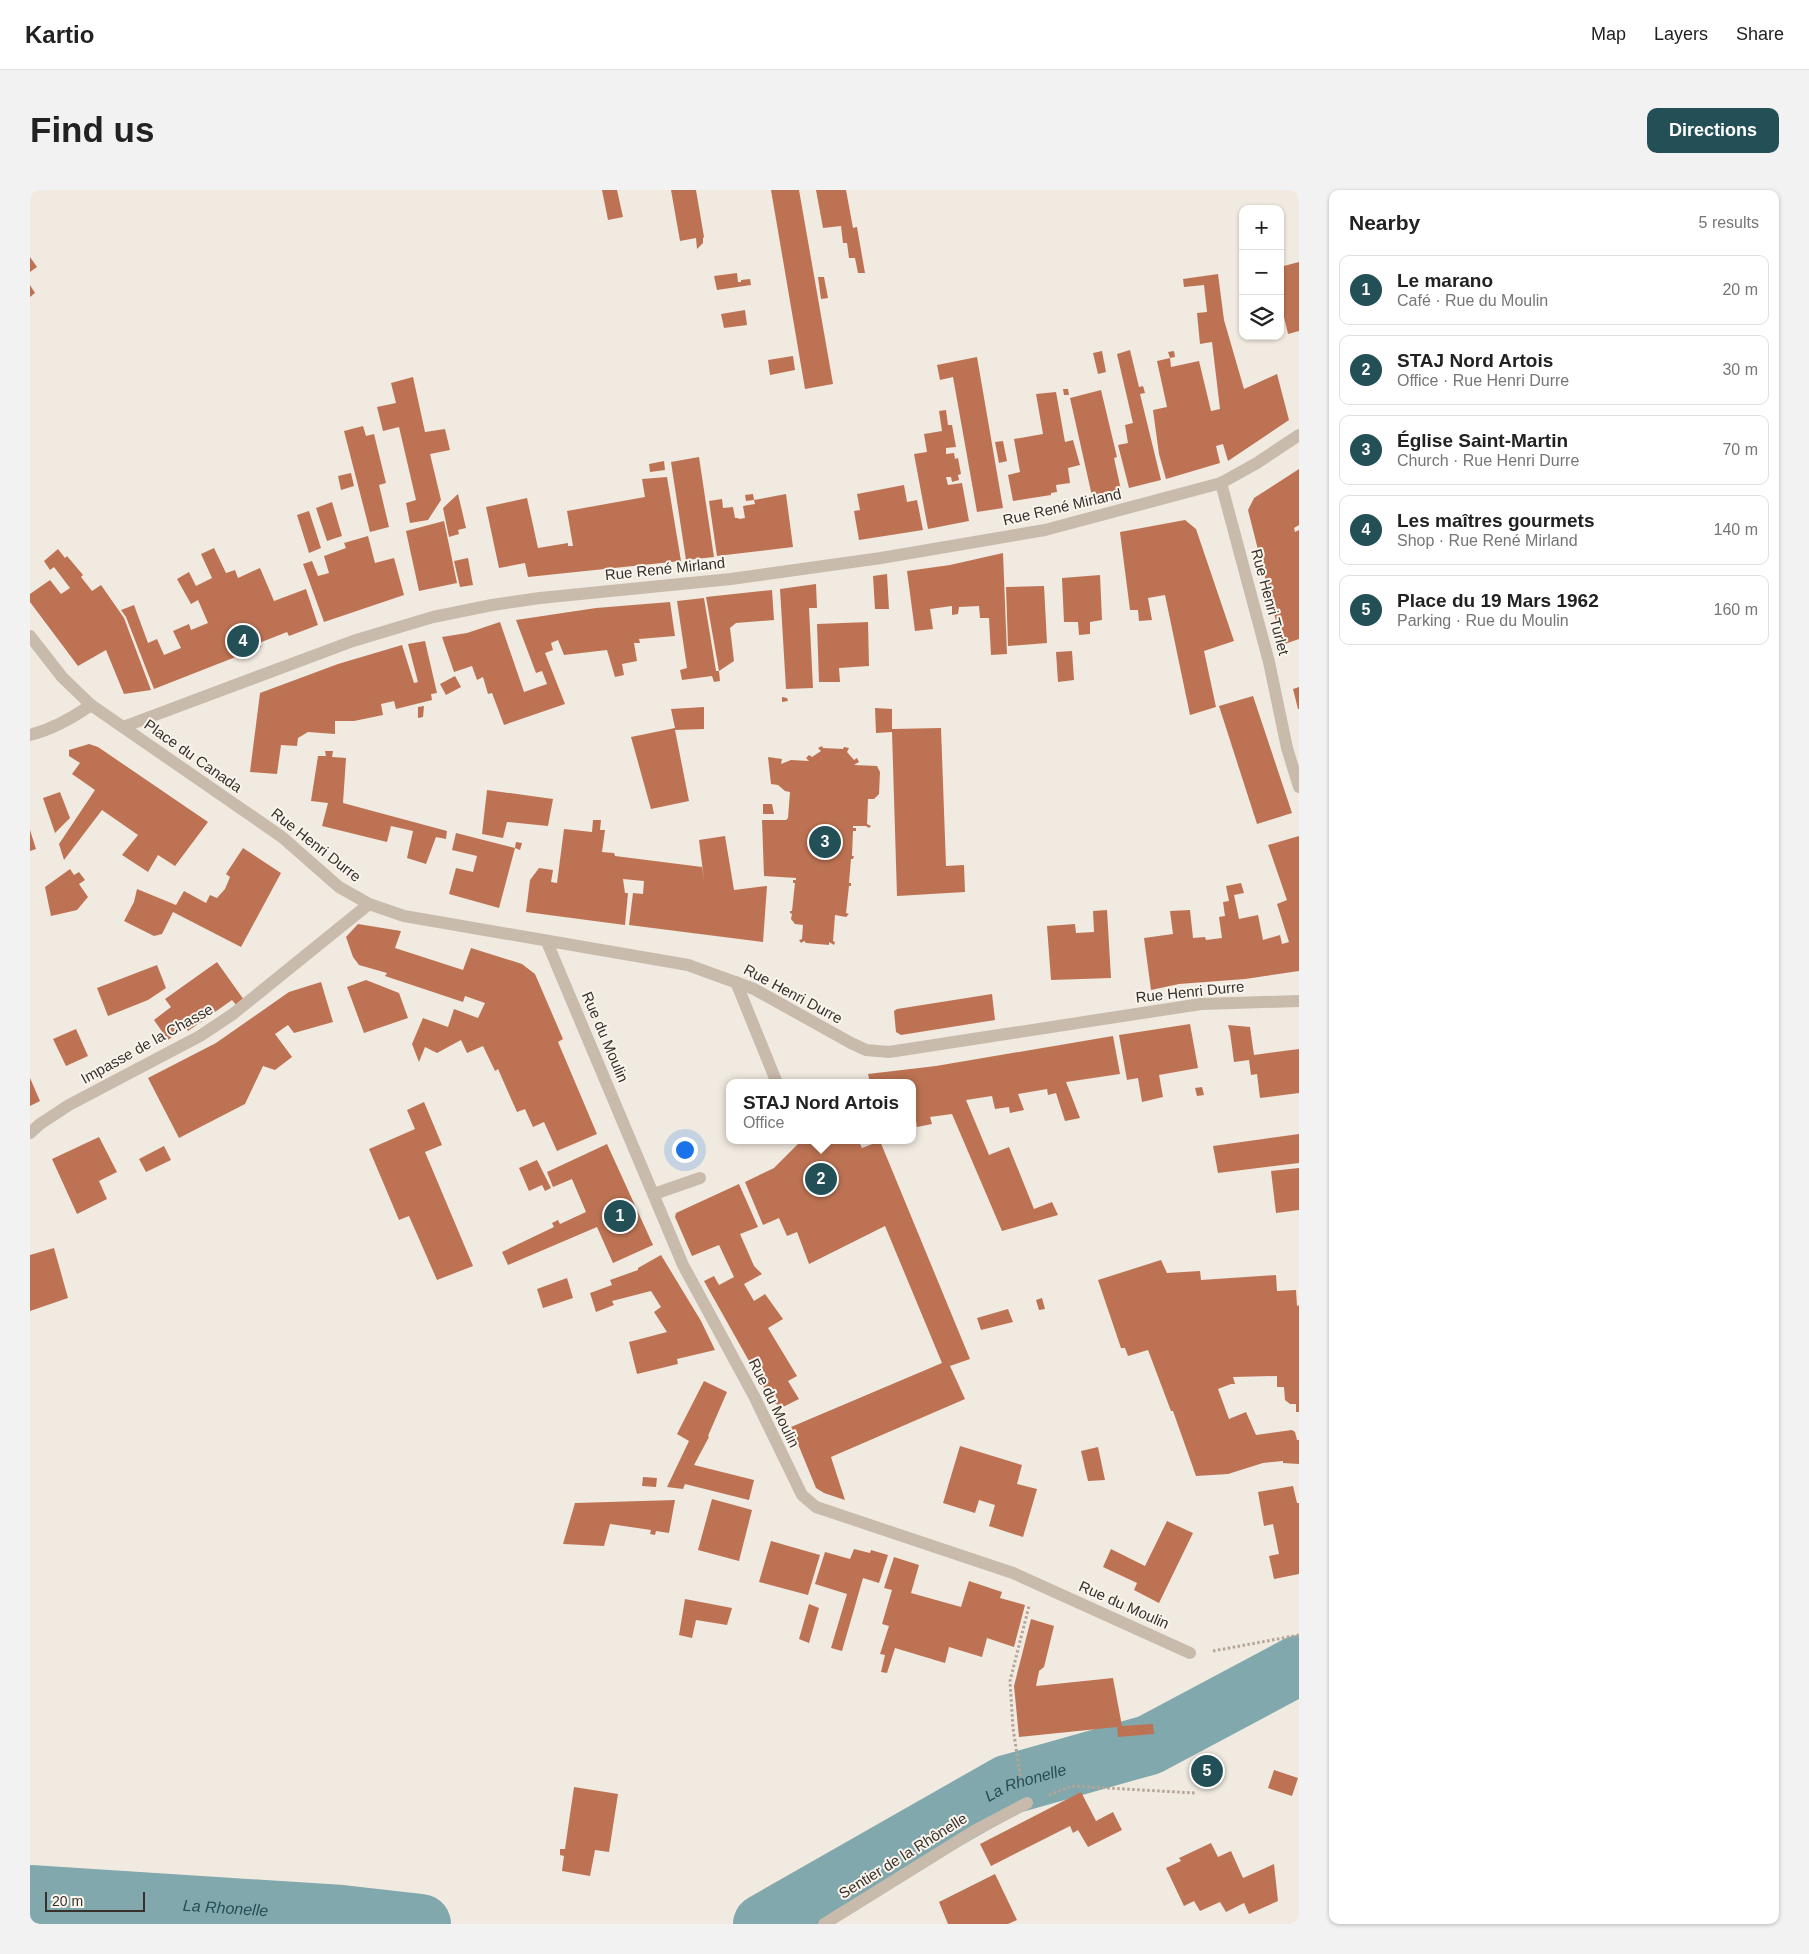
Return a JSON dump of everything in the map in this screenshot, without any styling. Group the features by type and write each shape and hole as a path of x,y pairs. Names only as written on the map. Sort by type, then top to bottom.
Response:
{"street":[{"name":"Rue René Mirland","path":"122,727 352,641 433,617 526,600 731,579 900,555 1045,530 1221,483 1257,463 1299,435"},
{"name":"Rue Henri Turlet","path":"1221,483 1269,662 1287,748 1299,787"},
{"name":"Place du Canada","path":"30,636 62,677 91,705 244,812"},
{"path":"30,735 50,730 71,719 91,705"},
{"name":"Rue Henri Durre","path":"244,812 294,846 327,878 369,904 404,916 688,965 765,994 838,1037 866,1050 878,1052 1011,1034 1201,1004 1299,1001"},
{"name":"Impasse de la Chasse","path":"30,1133 69,1105 200,1036 233,1014 369,904"},
{"name":"Rue du Moulin","path":"547,942 692,1284 754,1396 797,1486 809,1502 816,1507 1013,1573 1190,1652"},
{"path":"736,982 775,1079"},
{"path":"654,1194 700,1178"},
{"name":"Sentier de la Rhônelle","path":"824,1924 974,1831 1026,1803"}],"path":[{"path":"1022,1790 1010,1681 1034,1583"},
{"path":"1190,1652 1222,1651 1299,1635"},
{"path":"1026,1803 1072,1786 1195,1792"}],"building":[{"path":"602,190 617,190 623,217 608,220"},
{"path":"671,190 696,190 704,237 703,243 697,249 696,238 680,241"},
{"path":"771,190 799,190 833,384 805,389"},
{"path":"816,190 846,190 853,228 857,227 865,273 858,273 855,258 849,258 847,243 843,243 841,226 823,228"},
{"path":"30,257 37,267 30,272"},
{"path":"1299,262 1299,331 1288,334 1284,317 1284,266"},
{"path":"737,273 738,282 750,279 751,285 717,290 714,276"},
{"path":"1218,274 1224,320 1244,389 1277,374 1289,420 1228,461 1223,444 1216,446 1220,463 1166,479 1159,454 1153,410 1167,407 1157,361 1170,358 1171,367 1199,361 1211,411 1220,409 1212,342 1200,344 1197,313 1207,312 1204,285 1184,287 1183,279"},
{"path":"818,277 824,277 828,298 821,299"},
{"path":"30,285 35,293 30,297"},
{"path":"745,310 747,325 724,328 721,314"},
{"path":"1130,350 1139,387 1143,386 1145,393 1140,394 1161,480 1129,488 1118,445 1128,443 1125,425 1133,423 1117,354"},
{"path":"1102,351 1106,372 1098,374 1093,353"},
{"path":"1174,351 1175,357 1170,358 1168,352"},
{"path":"793,356 795,370 770,375 768,360"},
{"path":"977,357 1003,508 977,512 953,377 940,380 937,365"},
{"path":"413,377 425,432 445,429 450,450 430,454 441,500 428,520 410,523 406,503 416,500 399,427 383,431 377,407 396,403 391,383"},
{"path":"1063,389 1068,389 1069,395 1064,395"},
{"path":"1101,390 1117,457 1114,458 1121,490 1092,496 1070,398"},
{"path":"1056,392 1065,442 1073,440 1080,465 1068,468 1070,483 1056,485 1057,492 1051,493 1051,495 1013,501 1008,475 1020,472 1014,439 1043,434 1036,394"},
{"path":"946,410 948,425 952,425 956,447 946,448 946,454 954,453 955,459 958,458 961,474 958,475 959,480 952,482 951,477 946,477 948,485 962,483 969,521 928,529 914,454 927,452 924,434 942,431 939,411"},
{"path":"363,426 366,436 374,434 386,483 379,485 389,527 370,532 344,431"},
{"path":"1003,441 1007,461 999,463 995,442"},
{"path":"699,457 714,557 686,560 671,462"},
{"path":"664,461 665,470 650,472 649,464"},
{"path":"1299,469 1299,525 1294,528 1295,532 1299,530 1299,639 1282,645 1248,510 1254,498"},
{"path":"351,473 354,486 341,490 338,476"},
{"path":"667,477 681,561 528,577 525,563 499,568 486,507 527,498 538,548 568,543 568,546 573,546 567,511 645,497 642,479"},
{"path":"904,485 907,502 917,500 923,530 859,540 854,511 860,510 857,494"},
{"path":"458,494 466,528 458,530 459,534 449,537 443,508"},
{"path":"753,494 754,500 746,501 745,495"},
{"path":"786,494 793,547 717,556 709,501 722,499 723,508 733,507 735,518 739,519 745,518 743,506 755,504 754,500"},
{"path":"332,502 342,536 327,541 316,508"},
{"path":"309,511 321,548 309,553 297,515"},
{"path":"1185,520 1196,529 1234,641 1204,651 1216,707 1190,715 1165,595 1148,598 1152,620 1139,621 1138,610 1130,610 1120,532"},
{"path":"444,521 457,583 419,591 406,531"},
{"path":"368,536 375,563 394,558 404,595 324,622 303,564 312,561 318,576 329,573 324,556 346,548 344,543"},
{"path":"214,548 226,573 235,570 238,578 260,568 274,601 306,589 318,625 289,636 287,632 259,643 261,647 154,689 126,617 121,610 134,605 148,643 157,639 164,655 181,648 173,631 189,624 191,630 208,623 198,600 191,604 177,579 189,572 196,586 212,578 201,554"},
{"path":"58,549 65,558 67,556 83,575 81,577 92,591 101,585 124,618 151,690 124,694 106,650 78,666 30,602 30,594 50,580 61,594 70,588 54,567 50,570 44,561"},
{"path":"1003,553 1007,654 991,655 989,618 980,618 979,606 959,607 958,614 952,615 952,606 930,609 933,629 915,631 907,571 950,565"},
{"path":"468,558 473,585 460,587 454,561"},
{"path":"887,574 889,609 875,609 873,576"},
{"path":"1100,575 1102,620 1090,622 1090,634 1079,635 1078,622 1064,622 1062,578"},
{"path":"816,584 817,608 809,608 813,688 786,689 780,589"},
{"path":"1044,586 1047,643 1008,646 1006,587"},
{"path":"772,590 774,620 736,623 730,628 734,661 719,671 706,597"},
{"path":"704,598 716,671 719,671 720,681 714,682 712,676 682,680 680,670 687,668 677,601"},
{"path":"670,602 675,636 639,639 640,643 634,643 637,661 622,664 624,675 615,677 607,650 564,655 558,640 551,643 553,650 545,653 565,704 504,725 492,693 488,694 483,677 477,680 472,666 454,672 442,637 467,633 500,622 524,692 547,684 542,671 536,673 516,620 596,608"},
{"path":"868,622 869,666 839,668 840,682 819,682 817,624"},
{"path":"425,641 437,693 431,694 432,700 396,709 394,701 381,704 383,715 354,721 335,721 335,734 308,732 298,738 297,746 281,745 277,774 250,772 260,693 338,664 402,645 414,683 418,682 408,644"},
{"path":"1072,651 1074,680 1058,682 1056,652"},
{"path":"455,676 461,687 446,695 440,684"},
{"path":"1299,687 1299,709 1298,709 1293,689"},
{"path":"1253,696 1292,813 1257,824 1219,706"},
{"path":"782,697 787,698 788,701 782,702"},
{"path":"424,706 423,717 418,718 418,707"},
{"path":"704,707 704,729 675,730 689,801 651,809 631,737 675,728 671,709"},
{"path":"875,708 892,709 892,729 941,728 946,866 964,865 965,892 897,896 892,732 876,733"},
{"path":"89,744 98,747 208,822 175,866 158,855 148,872 122,855 138,835 102,810 64,860 59,844 95,790 72,774 80,763 69,756 69,750"},
{"path":"822,746 823,748 849,748 847,752 854,760 857,758 859,762 854,765 877,766 880,772 879,794 874,799 868,799 867,824 871,826 869,828 866,826 853,826 853,828 856,828 856,831 853,831 852,856 854,856 851,859 849,883 851,883 851,886 849,886 846,913 849,914 846,917 835,915 834,945 829,942 829,945 806,943 804,941 801,943 799,940 802,939 803,925 795,924 791,919 792,914 790,913 792,911 795,883 793,883 793,880 796,880 796,878 764,876 762,820 786,820 788,818 790,792 785,791 778,785 771,784 768,757 782,759 781,764 791,760 809,761 806,758 809,755 812,757 821,751 818,748"},
{"path":"325,751 333,751 332,757 346,758 343,803 447,831 446,839 436,837 426,864 407,858 413,831 391,826 387,842 322,826 328,803 311,801 318,756 326,756"},
{"path":"487,790 553,799 548,826 507,822 503,838 482,834"},
{"path":"60,792 70,818 55,833 43,798"},
{"path":"763,804 772,804 774,814 763,814"},
{"path":"593,820 601,820 600,830 605,830 602,852 614,853 615,856 702,867 704,880 699,840 725,836 734,890 767,886 763,942 629,925 633,893 643,894 644,881 623,879 625,893 628,893 625,925 526,912 530,880 539,868 553,870 551,882 557,883 564,829 592,832"},
{"path":"30,830 36,849 30,851"},
{"path":"456,833 515,848 499,908 449,894 456,868 473,872 477,856 452,850"},
{"path":"1299,836 1299,971 1245,979 1179,984 1151,990 1144,938 1173,934 1170,911 1190,910 1193,938 1205,937 1206,940 1222,938 1219,917 1225,916 1223,902 1229,901 1226,886 1241,883 1244,893 1234,895 1239,919 1258,915 1263,940 1280,935 1282,944 1289,942 1277,904 1287,900 1268,845"},
{"path":"516,842 522,843 520,850 515,848"},
{"path":"243,848 281,873 241,947 173,912 162,934 154,936 124,921 134,902 137,889 176,905 184,891 206,903 210,895 217,898 225,889 230,877 226,874"},
{"path":"70,869 74,875 79,872 85,880 79,884 88,897 77,910 51,916 45,887"},
{"path":"1107,910 1111,978 1051,980 1047,926 1075,924 1076,933 1094,932 1093,911"},
{"path":"358,924 401,931 395,948 463,970 471,948 522,964 535,974 563,1039 558,1042 597,1134 557,1151 544,1122 533,1127 525,1109 517,1112 498,1069 495,1071 483,1046 467,1053 461,1040 437,1053 425,1047 419,1062 412,1044 423,1018 448,1027 454,1009 478,1018 485,1003 465,996 463,1002 385,976 387,973 359,965 353,957 346,937"},
{"path":"217,962 244,1000 237,1006 232,1000 188,1031 185,1027 168,1040 154,1020 171,1007 165,999"},
{"path":"157,965 166,988 148,1000 108,1016 97,988"},
{"path":"366,980 399,993 408,1018 364,1033 347,987"},
{"path":"321,982 333,1022 294,1033 288,1025 275,1034 292,1057 275,1070 263,1066 245,1104 179,1138 148,1078 216,1043 289,992"},
{"path":"992,994 995,1020 901,1035 896,1032 894,1011 897,1009"},
{"path":"1190,1024 1198,1068 1159,1075 1163,1097 1142,1102 1138,1078 1127,1080 1119,1035"},
{"path":"1228,1025 1250,1027 1254,1055 1299,1049 1299,1093 1260,1098 1257,1074 1251,1075 1249,1060 1234,1062"},
{"path":"76,1029 88,1056 66,1066 53,1039"},
{"path":"1113,1036 1120,1074 1066,1082 1080,1118 1065,1121 1056,1093 1048,1095 1047,1089 1018,1094 1024,1110 1010,1113 1009,1107 995,1109 992,1096 966,1100 989,1155 1009,1147 1034,1209 1052,1202 1058,1215 1002,1231 952,1114 930,1117 932,1124 917,1127 916,1079 869,1079 868,1074 936,1066"},
{"path":"30,1078 40,1101 30,1106"},
{"path":"1202,1087 1204,1095 1197,1096 1195,1088"},
{"path":"424,1102 442,1145 425,1152 473,1266 437,1280 409,1216 399,1220 369,1149 415,1129 407,1110"},
{"path":"1299,1134 1299,1163 1218,1173 1213,1146"},
{"path":"99,1137 117,1172 99,1181 107,1199 77,1214 52,1159"},
{"path":"607,1144 653,1245 613,1263 597,1227 508,1265 502,1252 554,1227 552,1223 558,1220 560,1224 586,1212 572,1179 553,1187 547,1172"},
{"path":"798,1144 860,1144 862,1148 872,1144 881,1144 970,1359 950,1366 965,1399 831,1457 845,1500 824,1493 816,1488 791,1427 942,1363 885,1226 809,1264 797,1232 787,1236 779,1218 763,1225 745,1182 774,1168"},
{"path":"164,1146 171,1160 146,1172 139,1159"},
{"path":"537,1160 551,1188 545,1191 542,1185 529,1191 519,1168"},
{"path":"1299,1168 1299,1210 1276,1213 1271,1171"},
{"path":"739,1184 758,1227 740,1234 754,1266 762,1274 744,1284 754,1301 765,1294 783,1319 768,1328 797,1376 788,1381 799,1399 783,1407 772,1402 704,1281 714,1276 719,1285 734,1277 719,1245 692,1256 675,1217 676,1213"},
{"path":"54,1248 68,1298 30,1311 30,1255"},
{"path":"661,1255 701,1321 715,1350 677,1359 678,1364 637,1374 629,1342 667,1332 654,1312 661,1307 651,1291 612,1301 614,1305 596,1312 590,1293 612,1285 610,1280 638,1270 638,1268"},
{"path":"1161,1260 1167,1273 1200,1271 1201,1280 1276,1275 1277,1291 1296,1290 1297,1306 1299,1305 1299,1412 1296,1412 1296,1404 1290,1404 1285,1400 1284,1387 1277,1387 1277,1376 1233,1377 1235,1384 1218,1389 1229,1419 1246,1412 1256,1435 1292,1430 1295,1432 1297,1440 1299,1440 1299,1464 1283,1463 1283,1461 1263,1463 1228,1474 1196,1476 1173,1411 1171,1411 1148,1350 1128,1356 1125,1348 1121,1348 1098,1280"},
{"path":"567,1278 573,1298 543,1308 537,1289"},
{"path":"1042,1298 1045,1309 1039,1310 1036,1300"},
{"path":"1008,1309 1013,1322 981,1330 977,1318"},
{"path":"704,1381 727,1392 709,1437 694,1465 754,1480 749,1500 685,1484 683,1489 667,1487 689,1441 677,1434"},
{"path":"960,1446 1022,1465 1017,1484 1037,1489 1023,1537 989,1526 995,1505 979,1500 975,1513 943,1503"},
{"path":"1098,1447 1105,1480 1088,1481 1081,1451"},
{"path":"643,1477 657,1478 656,1487 642,1486"},
{"path":"1293,1486 1297,1503 1299,1503 1299,1574 1274,1579 1269,1556 1279,1554 1273,1524 1264,1526 1258,1492"},
{"path":"712,1499 752,1510 739,1561 698,1550"},
{"path":"675,1500 669,1533 656,1531 655,1535 650,1534 651,1530 610,1524 604,1546 563,1544 575,1503"},
{"path":"1167,1521 1193,1533 1159,1603 1134,1590 1137,1583 1103,1567 1111,1549 1145,1566"},
{"path":"771,1541 820,1555 808,1595 759,1582"},
{"path":"854,1549 870,1553 871,1550 888,1555 879,1583 863,1578 842,1651 831,1648 847,1594 815,1584 825,1552 850,1559"},
{"path":"894,1557 919,1565 911,1593 961,1607 969,1581 1002,1592 1000,1598 1025,1605 1014,1647 987,1638 982,1657 949,1647 945,1663 895,1648 887,1673 881,1672 885,1655 880,1654 889,1626 882,1624 892,1590 884,1588"},
{"path":"685,1599 732,1608 727,1625 696,1620 692,1638 679,1635"},
{"path":"809,1604 819,1608 809,1643 799,1639"},
{"path":"1031,1619 1054,1626 1044,1667 1039,1671 1036,1686 1113,1678 1122,1726 1153,1724 1154,1734 1118,1737 1117,1727 1019,1737 1014,1686"},
{"path":"1274,1770 1298,1778 1292,1796 1268,1788"},
{"path":"574,1787 618,1794 609,1852 595,1850 590,1876 562,1871 564,1856 560,1855 560,1849 565,1849"},
{"path":"1081,1792 1096,1821 1113,1812 1122,1830 1088,1847 1078,1830 1073,1833 1070,1826 991,1866 980,1844"},
{"path":"1211,1843 1218,1857 1231,1851 1243,1878 1274,1864 1278,1901 1249,1914 1244,1903 1226,1912 1220,1902 1200,1911 1194,1901 1184,1906 1166,1868 1181,1861 1179,1858"},
{"path":"995,1874 1017,1920 1008,1924 948,1924 939,1902"}],"waterway":[{"name":"La Rhonelle","path":"763,1924 1007,1785 1149,1745 1299,1665"},
{"name":"La Rhonelle","path":"30,1895 342,1915 421,1924"}],"place":[{"name":"Les maîtres gourmets","path":"243,641"},
{"name":"Église Saint-Martin","path":"825,842"},
{"name":"STAJ Nord Artois","path":"821,1179"},
{"name":"Le marano","path":"620,1216"},
{"name":"Place du 19 Mars 1962","path":"1207,1771"}]}
